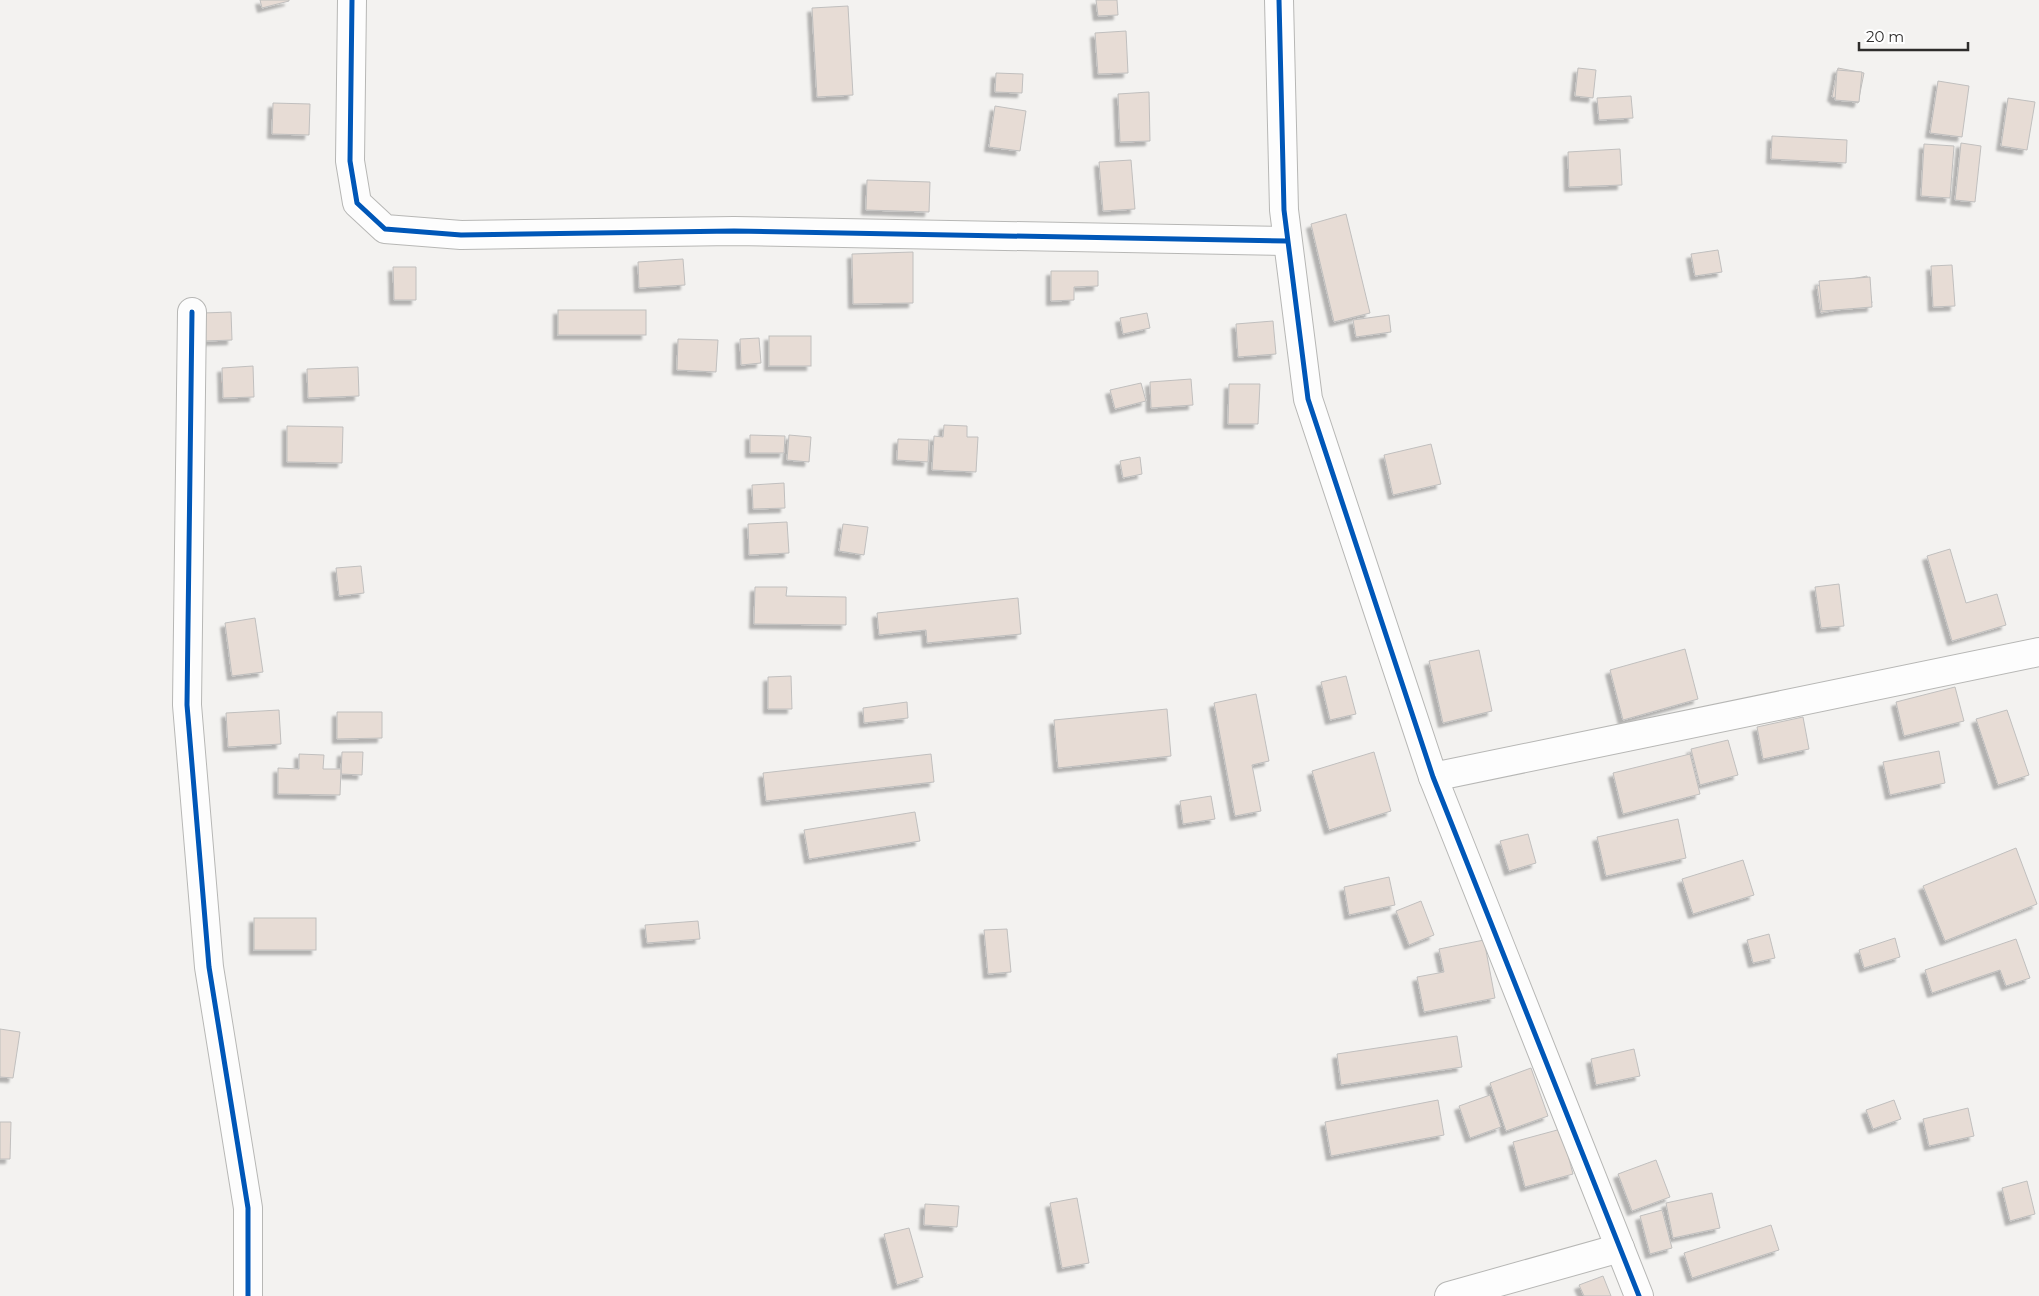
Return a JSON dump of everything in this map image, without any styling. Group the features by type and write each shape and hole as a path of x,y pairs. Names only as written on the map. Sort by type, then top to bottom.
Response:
{"street":[{"path":"352,0 350,161 357,203 385,229 461,235 734,231 1287,241"},
{"path":"1279,0 1284,210 1308,399 1433,777 1639,1296"},
{"path":"192,312 187,705 209,967 248,1208 248,1296"},
{"path":"1433,777 2039,652"},
{"path":"1448,1296 1620,1248"}],"building":[{"path":"260,0 289,0 289,1 262,8"},
{"path":"1096,0 1117,0 1118,15 1098,16"},
{"path":"848,6 853,95 817,97 812,8"},
{"path":"1126,31 1128,73 1098,74 1095,33"},
{"path":"1578,68 1596,70 1593,98 1575,96"},
{"path":"1838,68 1864,73 1858,103 1832,97"},
{"path":"1837,70 1862,72 1859,102 1835,100"},
{"path":"996,73 1023,74 1022,93 995,92"},
{"path":"1938,81 1969,86 1962,137 1930,133"},
{"path":"1149,92 1150,141 1120,142 1118,94"},
{"path":"1631,96 1633,118 1599,120 1597,98"},
{"path":"2008,98 2035,102 2027,150 2001,146"},
{"path":"273,103 310,104 309,135 272,134"},
{"path":"995,106 1026,111 1020,151 989,147"},
{"path":"1772,136 1847,140 1846,163 1771,159"},
{"path":"1961,143 1981,146 1975,202 1955,200"},
{"path":"1924,144 1954,146 1950,198 1921,196"},
{"path":"1620,149 1622,185 1569,187 1568,152"},
{"path":"1131,160 1135,209 1103,211 1099,162"},
{"path":"867,180 930,182 929,212 866,210"},
{"path":"1346,214 1370,313 1334,322 1311,224"},
{"path":"1718,250 1722,272 1695,276 1691,254"},
{"path":"913,252 913,303 853,304 852,254"},
{"path":"683,259 685,285 639,288 638,262"},
{"path":"1952,265 1955,306 1933,307 1931,266"},
{"path":"393,267 416,267 416,300 394,300"},
{"path":"1051,271 1098,271 1098,286 1074,287 1074,300 1051,301"},
{"path":"1867,276 1872,303 1821,313 1817,286"},
{"path":"1870,277 1872,307 1822,311 1819,281"},
{"path":"558,310 646,310 646,335 558,335"},
{"path":"231,312 232,340 204,341 203,313"},
{"path":"1147,313 1150,328 1123,334 1120,318"},
{"path":"1389,315 1391,332 1356,337 1353,320"},
{"path":"1273,321 1276,354 1238,357 1236,324"},
{"path":"769,336 811,336 811,366 769,366"},
{"path":"759,338 761,363 741,365 740,339"},
{"path":"678,339 718,340 716,372 677,370"},
{"path":"253,366 254,397 223,398 222,368"},
{"path":"358,367 359,396 308,398 307,369"},
{"path":"1191,379 1193,405 1151,408 1150,382"},
{"path":"1141,383 1146,401 1115,409 1110,390"},
{"path":"1229,384 1260,384 1258,424 1228,424"},
{"path":"944,425 967,426 967,437 978,437 976,472 932,470 934,436 943,437"},
{"path":"287,426 343,427 342,463 287,462"},
{"path":"750,435 785,436 784,453 750,453"},
{"path":"789,435 811,437 809,462 787,460"},
{"path":"898,439 929,440 928,462 897,460"},
{"path":"1431,444 1441,484 1393,495 1384,455"},
{"path":"1140,457 1142,474 1123,478 1120,461"},
{"path":"784,483 785,508 753,509 752,485"},
{"path":"787,522 789,553 749,555 748,524"},
{"path":"843,524 868,527 864,555 839,551"},
{"path":"1950,549 1966,603 1997,594 2006,625 1952,641 1927,556"},
{"path":"361,566 364,593 339,596 336,568"},
{"path":"1839,584 1844,626 1821,628 1815,587"},
{"path":"755,587 787,587 786,596 846,597 846,625 754,624"},
{"path":"1018,598 1021,634 927,643 926,630 879,635 877,613"},
{"path":"255,618 263,672 232,676 225,623"},
{"path":"1685,649 1698,699 1623,720 1610,670"},
{"path":"1479,650 1492,711 1443,723 1429,661"},
{"path":"791,676 792,709 768,709 768,677"},
{"path":"1346,676 1356,714 1330,720 1321,682"},
{"path":"1955,687 1964,721 1904,736 1896,702"},
{"path":"1256,694 1269,761 1252,765 1261,811 1235,816 1214,703"},
{"path":"907,702 908,718 864,723 863,708"},
{"path":"1167,709 1171,756 1058,768 1054,720"},
{"path":"279,710 281,744 228,747 226,713"},
{"path":"2007,710 2029,775 1998,785 1976,719"},
{"path":"337,712 382,712 382,738 337,739"},
{"path":"1803,717 1809,749 1763,759 1757,727"},
{"path":"1728,740 1738,775 1700,785 1691,749"},
{"path":"1939,751 1945,783 1890,795 1883,762"},
{"path":"342,752 363,752 362,775 341,774"},
{"path":"1374,752 1391,811 1329,830 1312,771"},
{"path":"299,754 324,755 323,769 341,769 340,795 278,794 278,768 299,769"},
{"path":"931,754 934,782 766,801 763,773"},
{"path":"1690,754 1700,794 1623,814 1613,773"},
{"path":"1211,796 1215,819 1183,824 1180,801"},
{"path":"915,812 920,841 809,859 804,830"},
{"path":"1678,819 1686,858 1606,876 1597,837"},
{"path":"1528,834 1536,863 1509,871 1500,841"},
{"path":"2016,848 2037,904 1945,941 1923,886"},
{"path":"1743,860 1754,895 1693,914 1682,879"},
{"path":"1389,877 1395,905 1349,915 1344,887"},
{"path":"1421,901 1434,935 1409,945 1396,911"},
{"path":"254,918 316,918 316,950 254,950"},
{"path":"698,921 700,939 647,943 645,925"},
{"path":"1007,929 1011,972 988,974 984,930"},
{"path":"1769,934 1775,958 1753,963 1747,940"},
{"path":"1895,938 1900,957 1864,968 1859,950"},
{"path":"2016,939 2030,978 2006,986 2000,970 1932,993 1925,970"},
{"path":"1484,940 1495,998 1424,1012 1417,977 1444,972 1439,949"},
{"path":"0,1029 20,1032 13,1078 0,1077"},
{"path":"1457,1036 1462,1067 1341,1085 1337,1054"},
{"path":"1634,1049 1640,1076 1596,1085 1591,1059"},
{"path":"1531,1068 1548,1116 1506,1131 1490,1083"},
{"path":"1490,1095 1501,1127 1470,1138 1459,1106"},
{"path":"1438,1100 1444,1135 1331,1156 1325,1122"},
{"path":"1894,1100 1901,1119 1873,1129 1866,1110"},
{"path":"1968,1108 1974,1136 1929,1146 1923,1119"},
{"path":"0,1122 11,1122 10,1159 0,1159"},
{"path":"1561,1129 1573,1174 1525,1187 1513,1142"},
{"path":"1656,1160 1670,1197 1632,1211 1618,1174"},
{"path":"2027,1181 2035,1214 2010,1221 2002,1188"},
{"path":"1712,1193 1720,1228 1673,1238 1666,1203"},
{"path":"1077,1198 1089,1263 1062,1268 1050,1203"},
{"path":"925,1204 959,1206 957,1227 924,1225"},
{"path":"1662,1210 1672,1248 1650,1254 1640,1216"},
{"path":"1771,1225 1779,1250 1692,1278 1684,1253"},
{"path":"909,1228 923,1277 897,1285 884,1234"},
{"path":"1603,1276 1611,1296 1584,1296 1579,1285"}],"cycle path":[{"path":"352,0 350,161 357,203 385,229 461,235 734,231 1287,241"},
{"path":"1279,0 1284,210 1308,399 1433,777 1639,1296"},
{"path":"192,312 187,705 209,967 248,1208 248,1296"}]}
